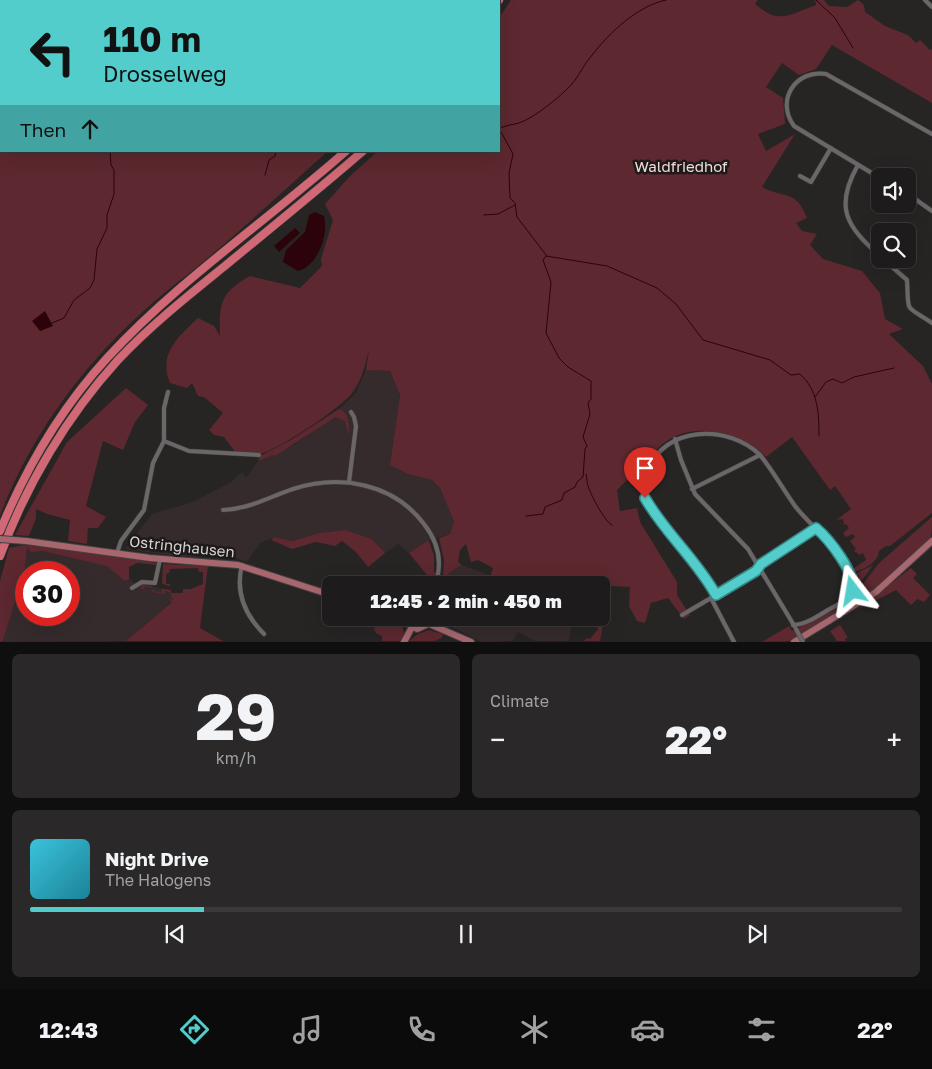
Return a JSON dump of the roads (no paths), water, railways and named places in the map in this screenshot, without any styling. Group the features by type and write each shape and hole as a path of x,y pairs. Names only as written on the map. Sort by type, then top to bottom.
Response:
{"highway":[{"path":"0,531 18,490 47,437 60,417 106,359 161,306 345,152"},
{"path":"0,556 16,516 37,474 75,414 119,359 196,289 362,152"}],"main road":[{"name":"Ostringhausen","path":"0,539 160,559 242,565 322,592"},
{"path":"794,642 876,592 912,562 932,541"},
{"path":"404,642 412,627 419,628 421,626"},
{"path":"439,626 471,642"}],"street":[{"path":"925,0 932,7"},
{"path":"871,173 799,130 788,116 787,102 789,92 797,81 811,73 832,76 932,134"},
{"path":"800,176 811,182 831,148"},
{"path":"858,165 846,190 846,213 855,230 871,247"},
{"path":"916,200 932,211"},
{"path":"894,268 906,277 908,306 914,313 932,323"},
{"path":"927,320 932,316"},
{"path":"117,553 121,541 144,510 154,463 164,441 164,408 168,392"},
{"path":"349,482 356,426 351,412"},
{"path":"716,595 700,568 659,521 645,498 643,488 649,466 655,456 675,439 699,434 729,436 760,455 796,507 816,528 846,566 854,588 848,597 830,609 794,626"},
{"path":"675,439 692,489 748,549 803,642"},
{"path":"164,441 189,451 259,455"},
{"path":"692,489 760,455"},
{"path":"224,510 245,508 305,486 349,482 386,493 404,504 423,522 433,537 438,554 437,576"},
{"path":"682,615 716,595 816,528"},
{"path":"132,588 142,582 155,583 160,559"},
{"path":"242,565 241,598 249,617 264,634"},
{"path":"711,598 734,642"}],"waterway":[{"path":"500,128 519,123 546,107 573,83 594,53 621,24 643,9 666,0"},
{"path":"816,0 835,18 853,48"},
{"path":"500,130 513,154 509,173 510,198 515,203 517,217 546,255"},
{"path":"52,323 64,318 74,300 90,288 94,280 97,249 107,228 107,215 114,194 114,170 111,165 110,152"},
{"path":"265,175 269,160 275,156 276,152"},
{"path":"484,215 498,214 515,205"},
{"path":"546,256 607,266 657,288 676,304 703,340 770,360 791,375 800,374 811,387 814,395 818,410 819,436"},
{"path":"526,516 543,514 545,507 562,500 564,493 575,487 577,482 583,477 585,449 587,446 583,437 590,414 588,403 591,399 591,381 568,367 559,358 546,333 551,282 543,260 546,256"},
{"path":"815,397 826,382 833,379 842,383 854,377 894,368"},
{"path":"586,474 588,486 595,501 605,518 612,525"}],"park label":[{"name":"Waldfriedhof","path":"681,167"}]}
